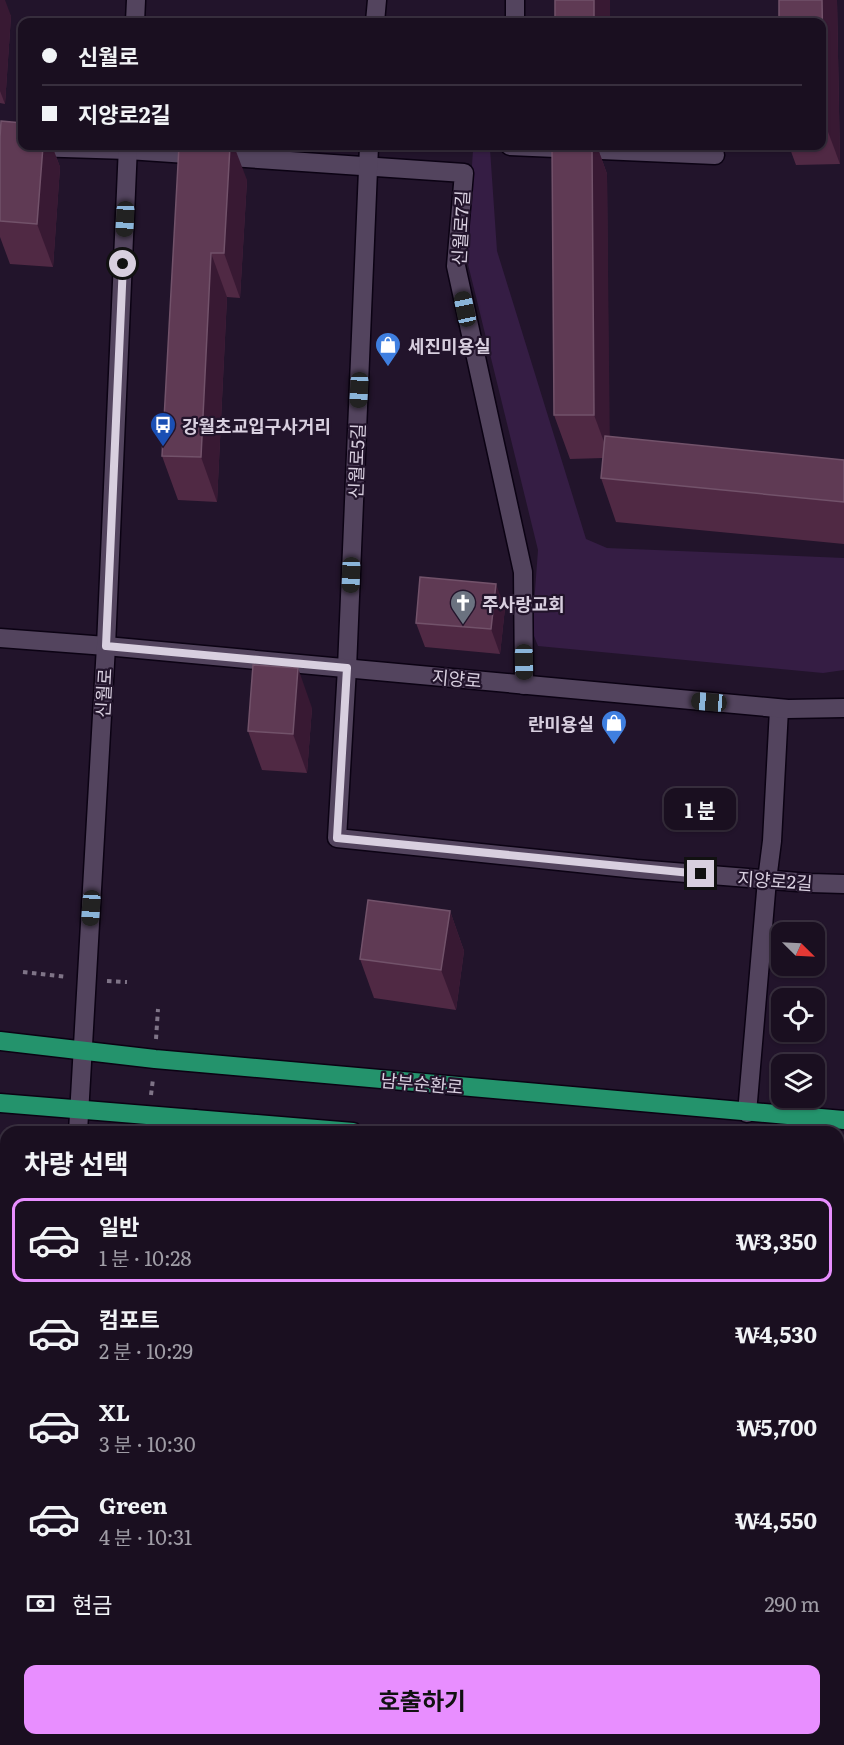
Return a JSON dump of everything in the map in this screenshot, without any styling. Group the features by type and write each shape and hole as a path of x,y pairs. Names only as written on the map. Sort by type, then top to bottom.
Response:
{"main road":[{"name":"남부순환로","path":"0,1041 155,1059 844,1120"},
{"path":"0,1103 79,1109 200,1126"}],"street":[{"path":"135,18 136,0"},
{"path":"375,18 377,0"},
{"path":"514,18 515,0"},
{"name":"신월로7길","path":"0,146 18,146"},
{"name":"신월로","path":"78,1126 106,646 128,150"},
{"name":"신월로7길","path":"152,150 368,168 464,173 456,266 523,572 524,685"},
{"name":"신월로5길","path":"347,668 369,150"},
{"path":"601,150 715,155"},
{"name":"지양로","path":"0,638 779,709 844,708"},
{"name":"지양로2길","path":"347,668 337,838 636,869 844,884"},
{"path":"747,1113 772,841 779,709"}],"shaded area":[{"path":"473,150 490,150 497,251 586,539 607,548 844,558 844,670 823,673 538,646 532,631 538,550 466,256"}],"building":[{"path":"555,0 594,0 594,18 555,18"},
{"path":"779,0 822,0 822,18 779,18"},
{"path":"1,121 18,123 18,150 43,150 37,224 0,221"},
{"path":"179,150 230,150 224,253 211,253 201,457 162,456"},
{"path":"552,150 592,150 594,415 554,415"},
{"path":"605,436 844,460 844,502 601,478"},
{"path":"420,577 496,584 491,629 416,623"},
{"path":"253,665 298,668 293,734 248,731"},
{"path":"368,900 450,911 441,970 360,959"}],"place":[{"name":"세진미용실","path":"388,368"},
{"name":"강월초교입구사거리","path":"163,448"},
{"name":"주사랑교회","path":"463,626"},
{"name":"란미용실","path":"614,746"}],"route":[{"path":"123,264 106,646 347,668 337,838 701,874"}]}
